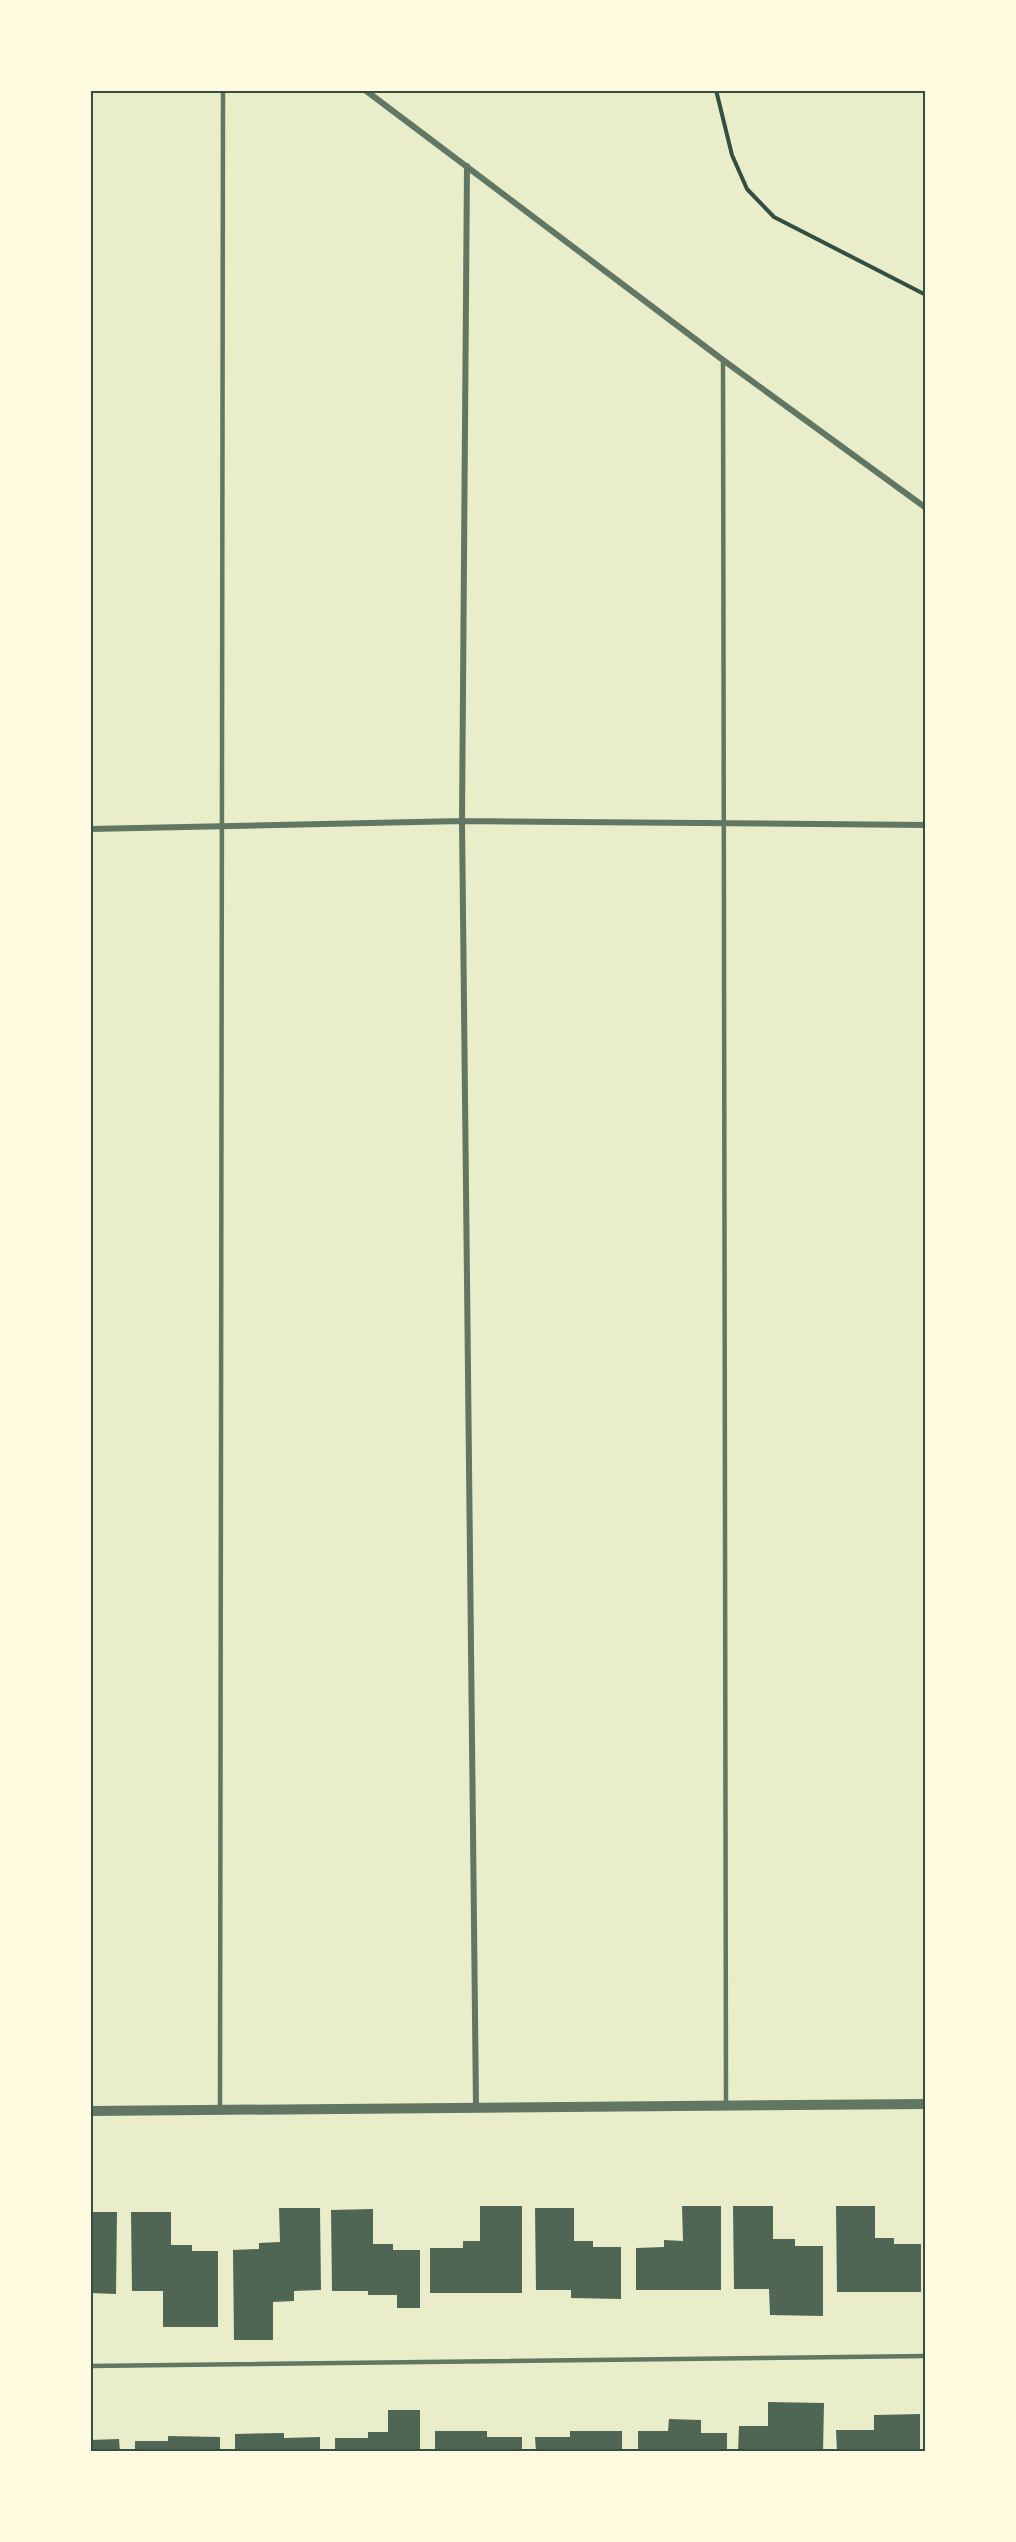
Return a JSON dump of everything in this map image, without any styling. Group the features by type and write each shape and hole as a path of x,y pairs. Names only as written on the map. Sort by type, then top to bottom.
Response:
{"street":[{"path":"365,90 723,360 926,508"},
{"path":"466,166 462,821 476,2107"},
{"path":"90,829 462,821 926,825"},
{"path":"90,2111 926,2104"}],"lane":[{"path":"220,2109 224,826 223,90"},
{"path":"723,360 726,2107"},
{"path":"90,2366 926,2356"}],"path":[{"path":"716,90 732,155 747,189 774,217 926,295"}],"building":[{"path":"480,2206 522,2206 522,2293 430,2293 430,2248 463,2248 463,2241 480,2241"},
{"path":"682,2206 721,2206 721,2290 636,2290 636,2248 664,2247 664,2240 683,2241"},
{"path":"733,2206 773,2206 773,2239 795,2239 795,2246 823,2246 823,2316 770,2315 769,2289 734,2289"},
{"path":"836,2206 875,2206 875,2238 894,2238 894,2244 921,2244 921,2292 837,2292"},
{"path":"279,2208 320,2208 321,2290 294,2291 294,2301 273,2302 273,2340 234,2340 233,2250 259,2249 259,2243 280,2242"},
{"path":"535,2208 574,2208 574,2241 593,2241 593,2247 621,2247 621,2299 571,2298 571,2290 536,2290"},
{"path":"373,2209 373,2244 393,2244 393,2250 420,2250 420,2308 397,2308 397,2295 368,2295 368,2291 332,2291 331,2210"},
{"path":"90,2212 117,2212 116,2294 90,2293"},
{"path":"131,2212 171,2212 171,2245 192,2245 192,2251 218,2251 218,2327 163,2327 163,2291 132,2291"},
{"path":"768,2402 824,2403 823,2452 738,2452 739,2426 768,2426"},
{"path":"388,2410 420,2410 420,2452 335,2452 335,2438 368,2438 368,2432 388,2432"},
{"path":"920,2414 920,2452 837,2452 836,2430 874,2430 874,2415"},
{"path":"669,2419 701,2420 701,2433 727,2433 727,2452 638,2452 638,2431 668,2431"},
{"path":"435,2431 487,2431 487,2437 522,2437 522,2452 435,2452"},
{"path":"570,2431 622,2431 622,2452 536,2452 535,2437 570,2437"},
{"path":"284,2433 284,2438 320,2437 320,2452 235,2452 235,2434"},
{"path":"168,2436 220,2437 220,2452 135,2452 135,2441 168,2441"},
{"path":"119,2439 120,2452 90,2452 90,2440"}]}
